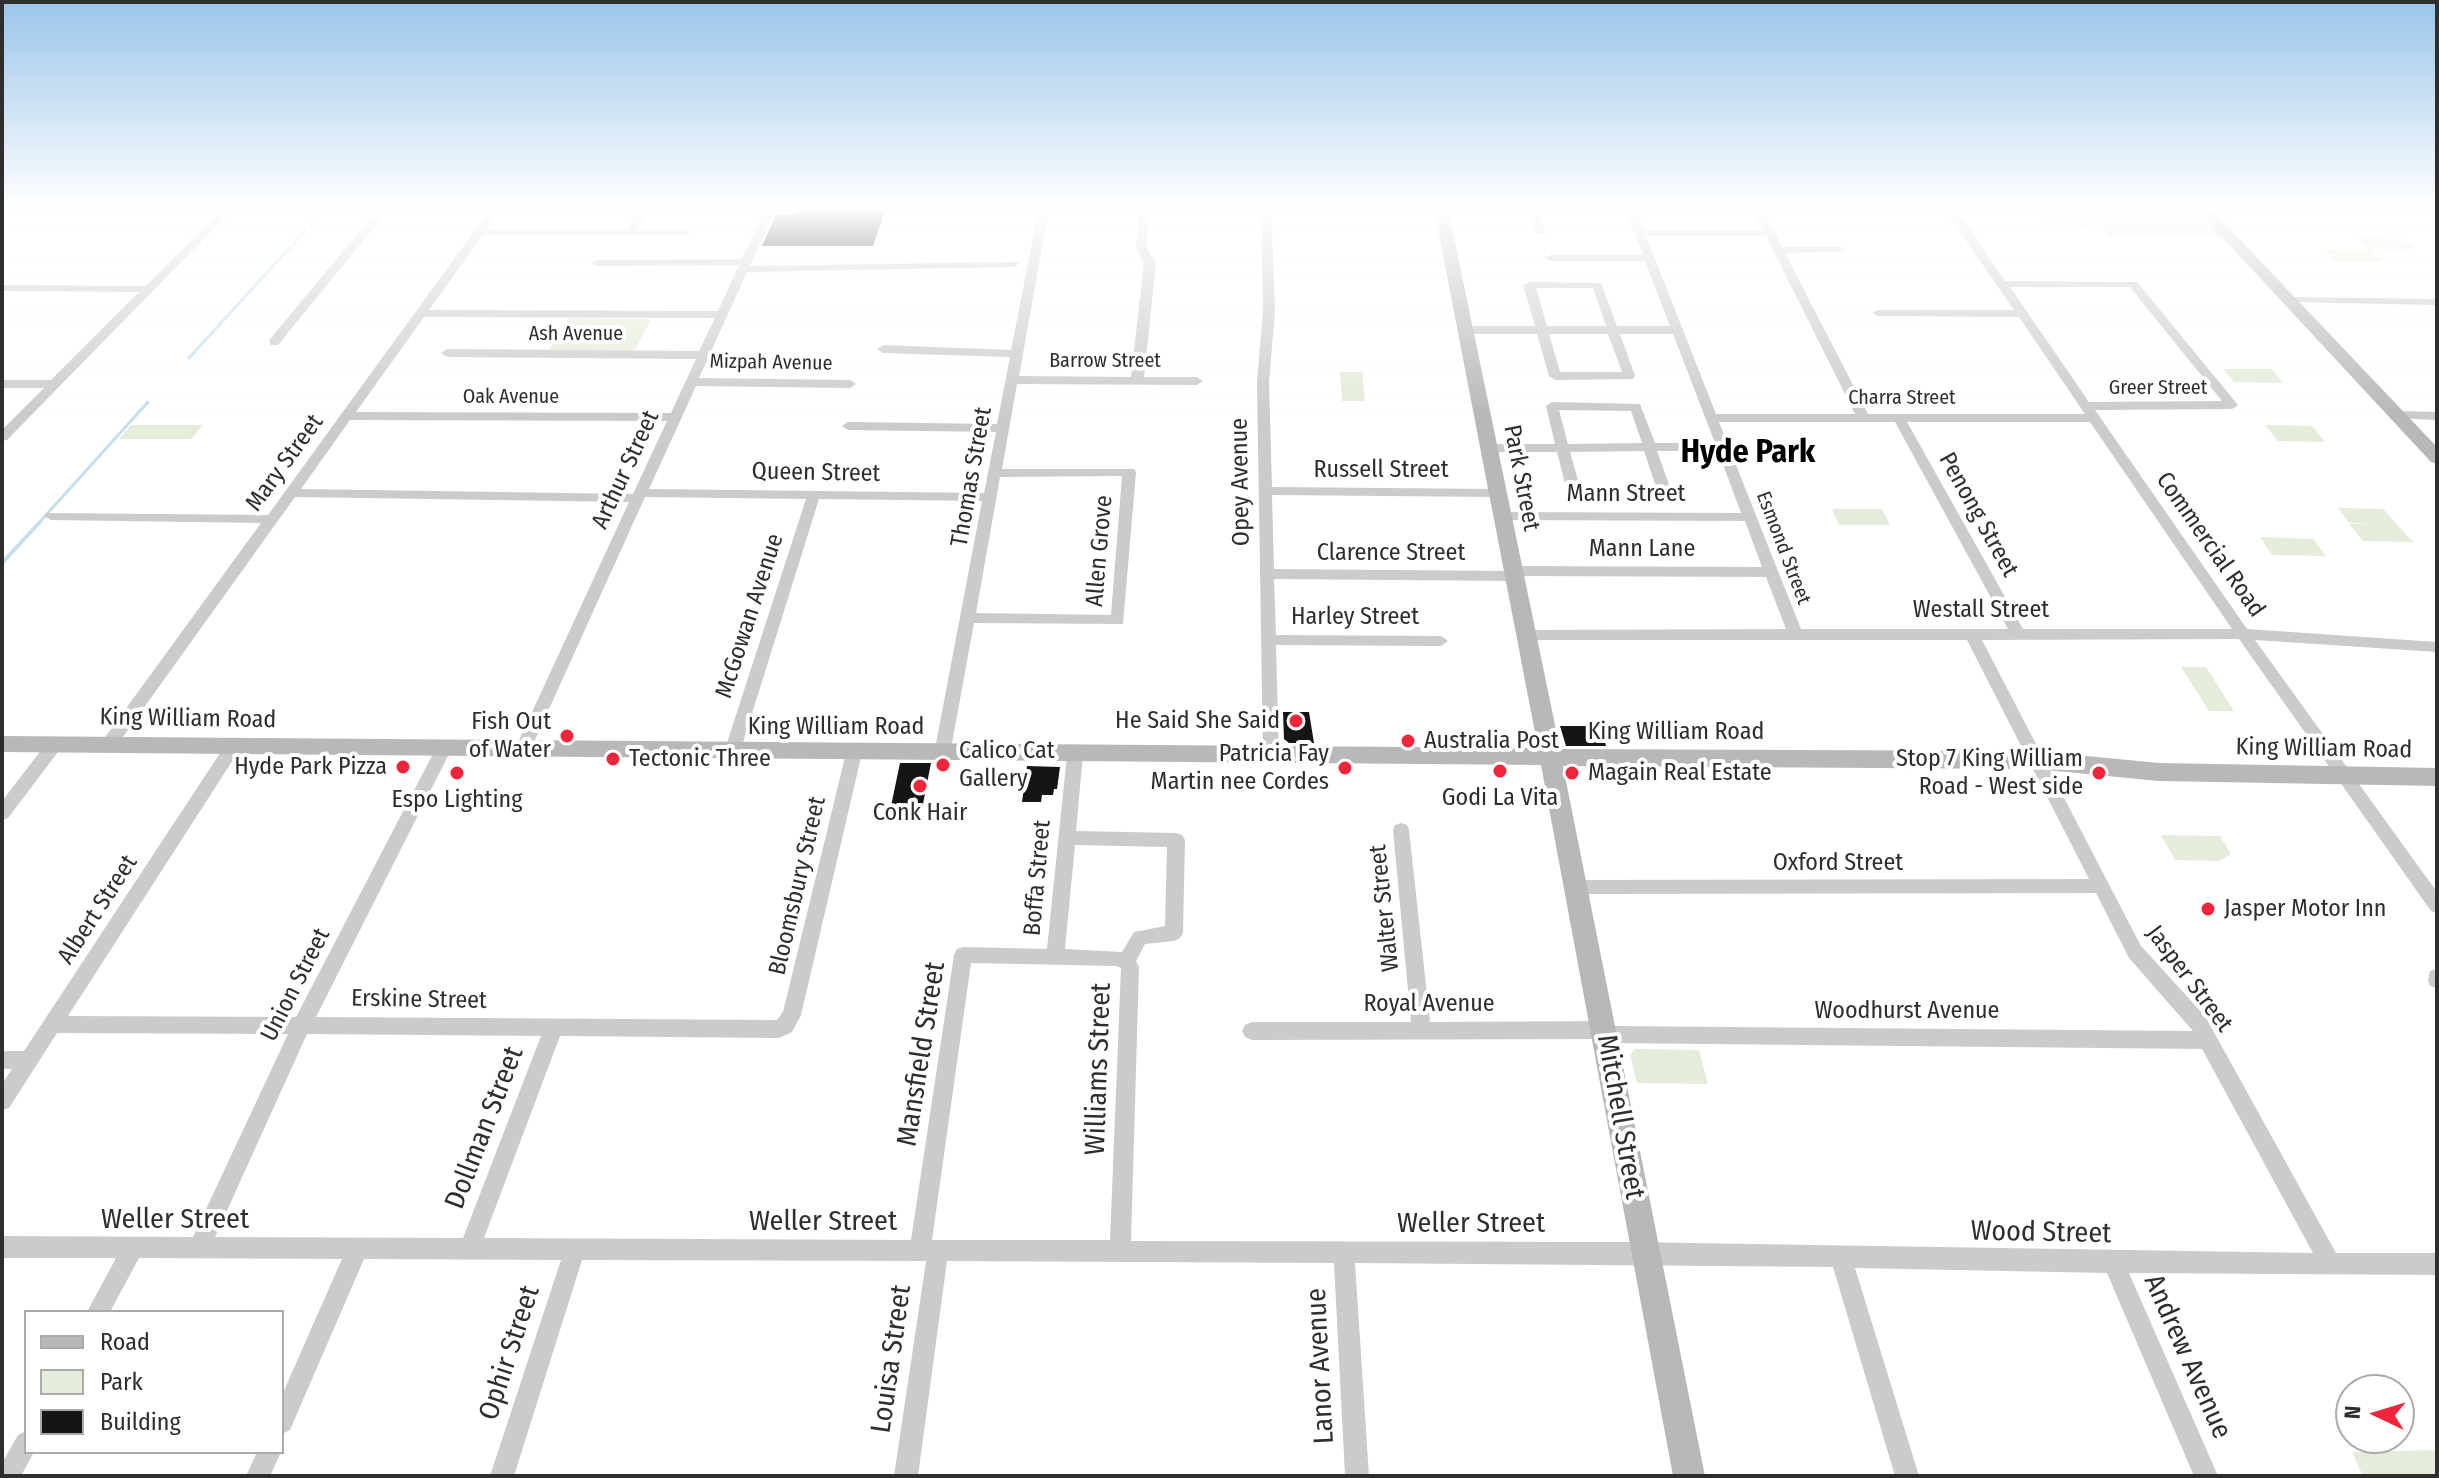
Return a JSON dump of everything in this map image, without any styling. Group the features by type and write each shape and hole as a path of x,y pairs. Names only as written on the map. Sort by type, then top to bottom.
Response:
{"main road":[{"name":"Park Street","path":"1455,277 1549,757"},
{"path":"2267,277 2437,458"},
{"name":"King William Road","path":"2,744 522,751 2035,760 2159,772 2437,777"},
{"name":"Mitchell Street","path":"1549,757 1606,1032 1689,1476"}],"street":[{"path":"2,437 161,277"},
{"path":"274,342 328,277"},
{"name":"Mary Street","path":"109,744 447,277"},
{"name":"Arthur Street","path":"522,751 739,277"},
{"name":"Thomas Street","path":"942,754 1031,277"},
{"path":"1137,381 1148,277"},
{"name":"Opey Avenue","path":"1268,277 1269,311 1263,382 1271,756"},
{"name":"Esmond Street","path":"1656,277 1795,634"},
{"path":"1792,277 1863,417"},
{"name":"Commercial Road","path":"1996,277 2243,634 2437,906"},
{"name":"Greer Street","path":"2001,284 2133,284 2232,405 2084,406"},
{"path":"1529,285 1597,285 1629,376 1555,376 1542,330 1529,285"},
{"path":"2,288 149,289"},
{"path":"2289,300 2437,302"},
{"path":"421,313 722,315"},
{"path":"1878,313 2022,314"},
{"path":"1465,330 1677,330"},
{"path":"883,349 1017,354"},
{"name":"Ash Avenue","path":"447,353 704,355"},
{"name":"Barrow Street","path":"1012,380 1197,381"},
{"name":"Mizpah Avenue","path":"691,382 850,384"},
{"path":"2,384 55,384"},
{"path":"1574,491 1552,406 1636,407 1664,490"},
{"path":"2397,415 2437,416"},
{"name":"Oak Avenue","path":"347,416 675,417"},
{"name":"Charra Street","path":"1711,418 2092,418"},
{"name":"Penong Street","path":"1899,418 2018,634"},
{"path":"848,426 1004,428"},
{"path":"1489,448 1723,447"},
{"name":"Allen Grove","path":"969,618 1118,620 1129,472 997,473"},
{"name":"Russell Street","path":"1265,491 1497,493"},
{"name":"Queen Street","path":"291,493 991,497"},
{"name":"McGowan Avenue","path":"732,752 814,495"},
{"path":"51,516 272,519"},
{"name":"Mann Street","path":"1502,516 1750,517"},
{"name":"Mann Lane","path":"1513,574 1771,572"},
{"name":"Clarence Street","path":"1267,574 1513,574"},
{"name":"Jasper Street","path":"1972,634 2135,952 2198,1022 2330,1263"},
{"name":"Westall Street","path":"1525,635 2243,634 2437,647"},
{"name":"Harley Street","path":"1268,640 1441,641"},
{"path":"2,813 55,744"},
{"name":"Albert Street","path":"2,1101 234,745"},
{"name":"Union Street","path":"199,1248 302,1025 444,748"},
{"name":"Bloomsbury Street","path":"785,1026 792,1015 854,753"},
{"name":"Boffa Street","path":"1055,958 1075,755"},
{"name":"Walter Street","path":"1401,830 1421,1029"},
{"path":"1065,838 1176,840 1174,933 1140,937 1126,961"},
{"name":"Oxford Street","path":"1576,887 2099,886"},
{"name":"Mansfield Street","path":"929,1250 963,955 1055,958"},
{"name":"Williams Street","path":"1055,958 1126,961 1132,973 1120,1251"},
{"name":"Erskine Street","path":"51,1024 768,1030 785,1026"},
{"name":"Dollman Street","path":"470,1248 553,1028"},
{"name":"Royal Avenue","path":"1252,1031 1421,1029 1606,1032"},
{"name":"Woodhurst Avenue","path":"1606,1032 2208,1040"},
{"path":"2,1060 29,1060"},
{"name":"Weller Street","path":"2,1247 1645,1253"},
{"path":"99,1310 133,1248"},
{"path":"284,1417 358,1248"},
{"name":"Ophir Street","path":"502,1476 575,1249"},
{"name":"Louisa Street","path":"906,1476 929,1250"},
{"name":"Lanor Avenue","path":"1344,1252 1357,1476"},
{"name":"Wood Street","path":"1645,1253 2113,1262 2437,1264"},
{"path":"1841,1257 1907,1476"},
{"name":"Andrew Avenue","path":"2113,1262 2206,1476"},
{"path":"8,1476 24,1447"},
{"path":"258,1476 268,1454"}],"green space":[{"path":"568,318 651,319 635,350 549,350"},
{"path":"2223,369 2272,369 2283,383 2234,382"},
{"path":"1340,372 1362,372 1365,401 1342,401"},
{"path":"131,425 203,425 191,439 119,439"},
{"path":"2265,425 2312,426 2325,442 2278,441"},
{"path":"2338,508 2383,509 2413,542 2363,541 2349,524 2374,524 2349,523"},
{"path":"1832,509 1882,509 1890,525 1839,525"},
{"path":"2260,537 2313,539 2326,556 2272,555"},
{"path":"2181,667 2206,667 2234,711 2209,711"},
{"path":"2161,835 2220,836 2231,854 2219,861 2175,860"},
{"path":"1635,1049 1699,1050 1708,1084 1637,1083 1630,1055"},
{"path":"2437,1450 2437,1476 2363,1476 2353,1454 2415,1454 2415,1451"}],"building":[{"name":"He Said She Said","path":"1283,712 1309,712 1314,743 1289,743 1284,739"},
{"path":"1560,726 1601,726 1606,746 1566,746"},
{"path":"900,763 931,763 922,809 891,806"},
{"path":"1027,766 1060,767 1057,789 1054,789 1053,795 1042,795 1041,802 1022,802"}],"waterway":[{"path":"189,358 263,277"},
{"path":"37,525 148,402"},
{"path":"2,563 39,523"}],"place":[{"name":"He Said She Said","path":"1296,721"},
{"name":"Fish Out of Water","path":"567,736"},
{"name":"Australia Post","path":"1408,741"},
{"name":"Tectonic Three","path":"613,759"},
{"name":"Calico Cat Gallery","path":"943,765"},
{"name":"Hyde Park Pizza","path":"403,767"},
{"name":"Patricia Fay Martin nee Cordes","path":"1345,768"},
{"name":"Godi La Vita","path":"1500,771"},
{"name":"Espo Lighting","path":"457,773"},
{"name":"Magain Real Estate","path":"1572,773"},
{"name":"Stop 7 King William Road - West side","path":"2099,773"},
{"name":"Conk Hair","path":"920,786"},
{"name":"Jasper Motor Inn","path":"2208,909"}],"district":[{"name":"Hyde Park","path":"1748,453"}]}
